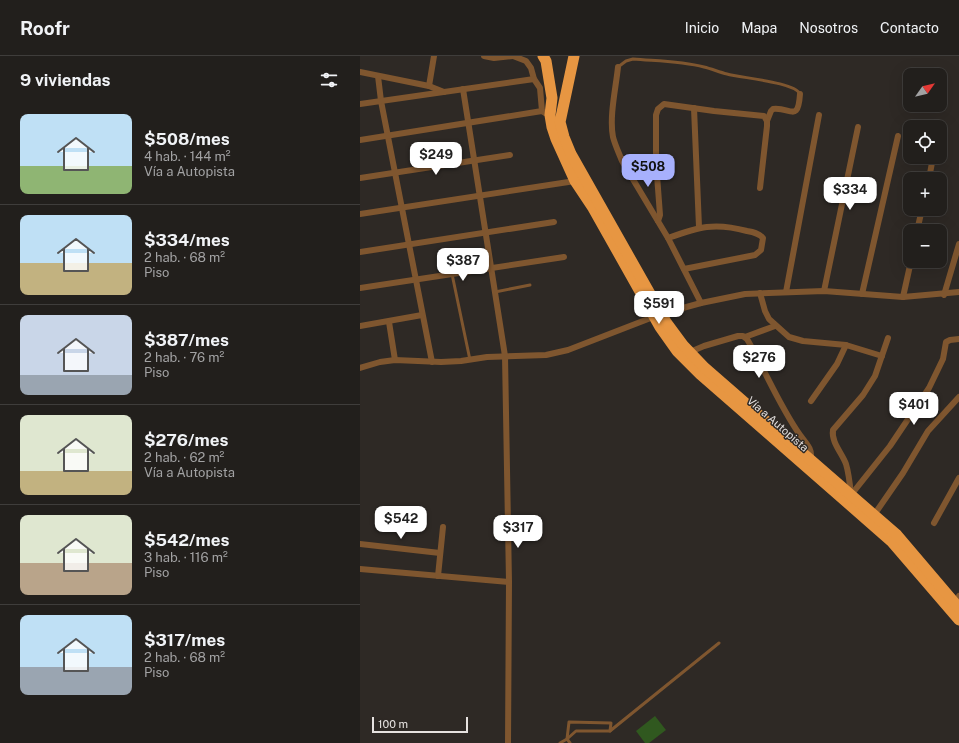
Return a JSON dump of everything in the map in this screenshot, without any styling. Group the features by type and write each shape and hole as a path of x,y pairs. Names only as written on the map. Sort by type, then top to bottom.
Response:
{"highway":[{"name":"Vía a Autopista","path":"543,56 546,61 552,98 546,113 575,181 593,208 677,351 700,374 891,541 956,604"},
{"name":"Vía a Autopista","path":"574,56 560,122 564,137 571,154 657,316 705,368 897,535 956,604 959,620"}],"street":[{"path":"429,86 434,56"},
{"path":"360,140 468,123 546,113 540,88 526,61 513,56 494,58 484,56"},
{"path":"618,67 612,122 613,136 622,161 668,238 701,303"},
{"path":"360,72 429,86 444,92"},
{"path":"378,76 381,101 401,207 432,362"},
{"path":"360,104 534,79"},
{"path":"463,89 505,356 509,582 508,743"},
{"path":"760,188 767,121 771,111 773,109 793,112 797,110 799,108 800,94"},
{"path":"658,221 660,215 656,162 657,112 660,107 664,104 761,115 764,116 767,121"},
{"path":"694,108 699,228"},
{"path":"786,292 820,115"},
{"path":"824,291 858,127"},
{"path":"862,294 898,136"},
{"path":"360,178 510,155"},
{"path":"360,214 575,181"},
{"path":"360,252 554,222"},
{"path":"668,238 699,228 722,226 759,234 764,240 761,250 755,255 684,269"},
{"path":"944,294 959,244"},
{"path":"360,288 564,257"},
{"path":"902,297 908,268"},
{"path":"360,368 380,362 395,360 432,362 470,360 487,357 546,355 568,350 657,316 701,303 745,294 824,291 902,297 959,292"},
{"path":"760,293 765,311 775,326 794,340 846,345 882,356"},
{"path":"360,326 422,315"},
{"path":"389,322 395,360"},
{"path":"690,352 704,346 738,336 745,337 775,326"},
{"path":"745,337 757,355 791,422 811,451 810,459"},
{"path":"852,495 846,463 832,434 833,430 863,394 875,376 888,338"},
{"path":"852,495 886,451 929,388 943,359 946,342 959,338"},
{"path":"811,401 837,364 846,345"},
{"path":"874,515 899,479 931,427 959,397"},
{"path":"934,522 959,478"},
{"path":"438,576 443,527"},
{"path":"360,544 440,553"},
{"path":"360,569 509,582"}],"lane":[{"path":"618,67 626,61 633,59 704,67 728,74 782,84 799,90 800,94"},
{"path":"452,274 470,360"},
{"path":"495,292 530,285"},
{"path":"560,743 576,731 610,731 718,643"},
{"path":"570,743 567,739 569,722 611,723 610,731"}],"green space":[{"path":"655,716 666,730 649,743 645,743 636,731"}]}
